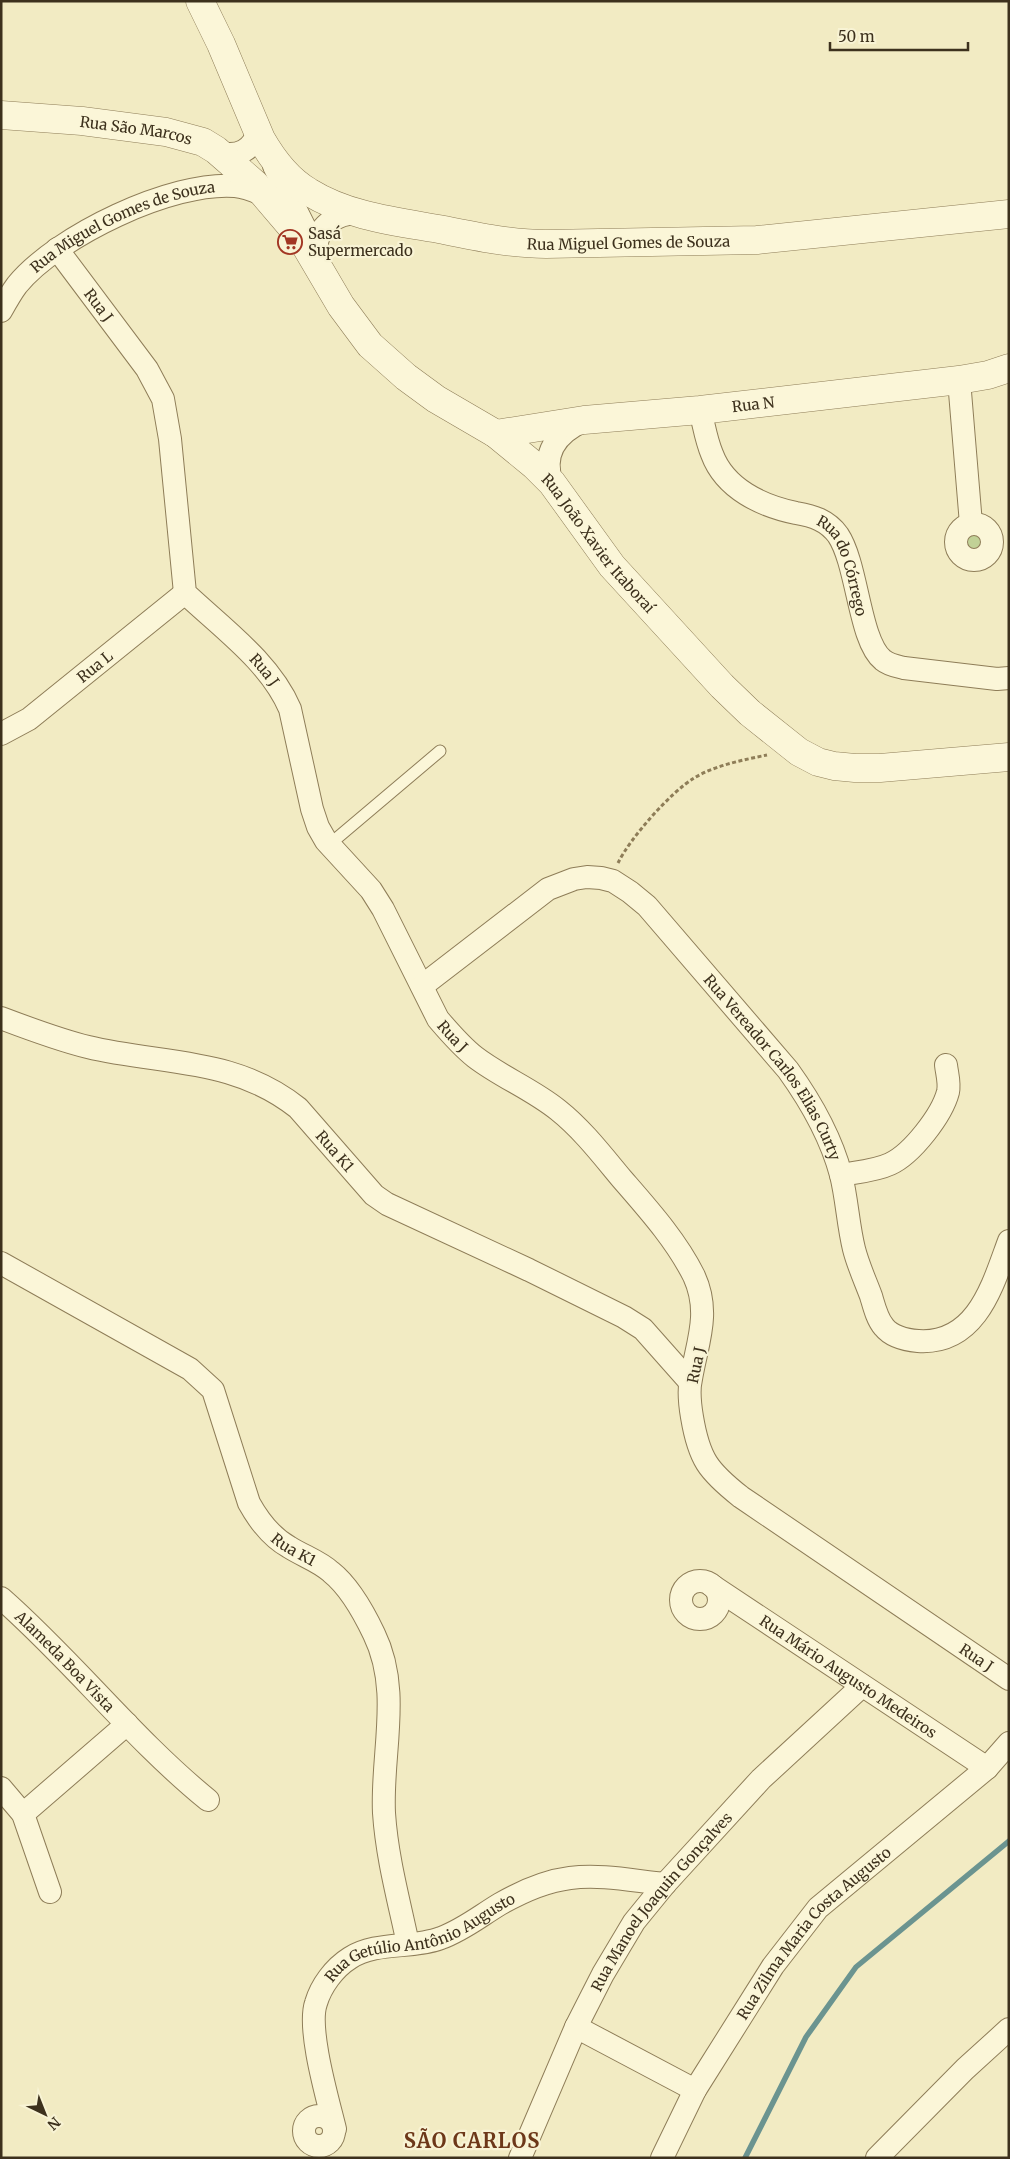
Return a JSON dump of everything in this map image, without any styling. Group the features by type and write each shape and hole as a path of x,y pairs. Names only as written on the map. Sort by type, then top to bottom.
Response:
{"street":[{"path":"200,1 221,44 263,142 269,191 317,254"},
{"name":"Rua São Marcos","path":"1,115 82,121 166,132 203,142 269,191"},
{"path":"212,187 220,180 224,173 224,157 244,151 253,142 263,142"},
{"name":"Rua Miguel Gomes de Souza","path":"263,142 282,169 307,191 322,200 354,211"},
{"name":"Rua Miguel Gomes de Souza","path":"1,311 17,285 57,249 97,225 127,211 180,193 212,187 237,186 269,191 398,222 520,244 757,240 1009,214"},
{"name":"Rua João Xavier Itaboraí","path":"269,191 301,238 327,283 356,327 386,360 436,399 496,434 552,483 612,566 722,686 750,713 791,746 818,762 855,768 880,768 1009,757"},
{"path":"327,283 317,254 316,242 326,225 344,214 354,211"},
{"name":"Rua J","path":"57,249 156,383 163,399 170,439 185,593 254,657 285,697 290,709 312,809 318,827 379,902 406,950 438,1019 462,1047 531,1090 573,1123 650,1212 672,1240 694,1277 700,1292 702,1307 701,1338 690,1382 690,1406 700,1452 706,1463 726,1485 1009,1679"},
{"name":"Rua N","path":"496,434 584,420 700,410 959,380 988,376 1009,368"},
{"path":"959,380 971,524"},
{"name":"Rua do Córrego","path":"700,410 712,455 721,471 736,488 754,499 784,510 817,518 837,534 849,562 870,638 876,652 883,660 894,666 904,668 997,679 1009,678"},
{"path":"552,483 547,465 552,448 563,433 584,420"},
{"name":"Rua L","path":"1,734 29,719 185,593"},
{"name":"Rua Vereador Carlos Elias Curty","path":"422,986 548,890 561,884 587,877 610,880 630,892 647,906 788,1070 815,1112 830,1143 841,1175 857,1258 884,1327 898,1337 920,1341 950,1336 967,1324 981,1308 988,1296 1009,1240"},
{"name":"Rua K1","path":"1,1018 90,1047 208,1066 266,1087 298,1108 374,1195 387,1204 529,1270 624,1317 643,1329 660,1345 690,1382"},
{"path":"841,1175 876,1169 892,1163 916,1142 938,1114 948,1092 946,1065"},
{"name":"Rua K1","path":"1,1262 190,1369 208,1384 220,1407 249,1503 256,1516 277,1539 332,1572 355,1600 381,1650 388,1678 389,1716 384,1811 392,1871 408,1944"},
{"name":"Rua Mário Augusto Medeiros","path":"711,1585 987,1768"},
{"name":"Alameda Boa Vista","path":"1,1598 127,1724 208,1800"},
{"name":"Rua Manoel Joaquin Gonçalves","path":"520,2158 576,2027 603,1974 634,1922 665,1884 761,1779 862,1686"},
{"name":"Alameda Boa Vista","path":"23,1814 127,1724"},
{"name":"Rua Zilma Maria Costa Augusto","path":"662,2158 695,2090 773,1966 818,1908 987,1768 1009,1744"},
{"path":"1,1789 23,1814 50,1892"},
{"name":"Rua Getúlio Antônio Augusto","path":"335,2129 323,2081 314,2029 315,2004 327,1981 350,1958 362,1952 440,1939 460,1930 499,1905 542,1884 570,1878 599,1877 665,1884"},
{"path":"576,2027 695,2090"},
{"path":"876,2158 965,2069 1009,2029"}],"lane":[{"path":"330,844 440,752"}],"path":[{"path":"610,880 622,855 635,835 671,798 694,778 736,761 774,754 791,746"}],"green space":[{"path":"974,529 984,532 987,542 984,552 974,555 964,552 961,542 964,532"}],"waterway":[{"path":"745,2158 806,2037 856,1967 1009,1841"}],"place":[{"name":"Sasá Supermercado","path":"290,242"}],"district":[{"name":"SÃO CARLOS","path":"472,2140"}]}
